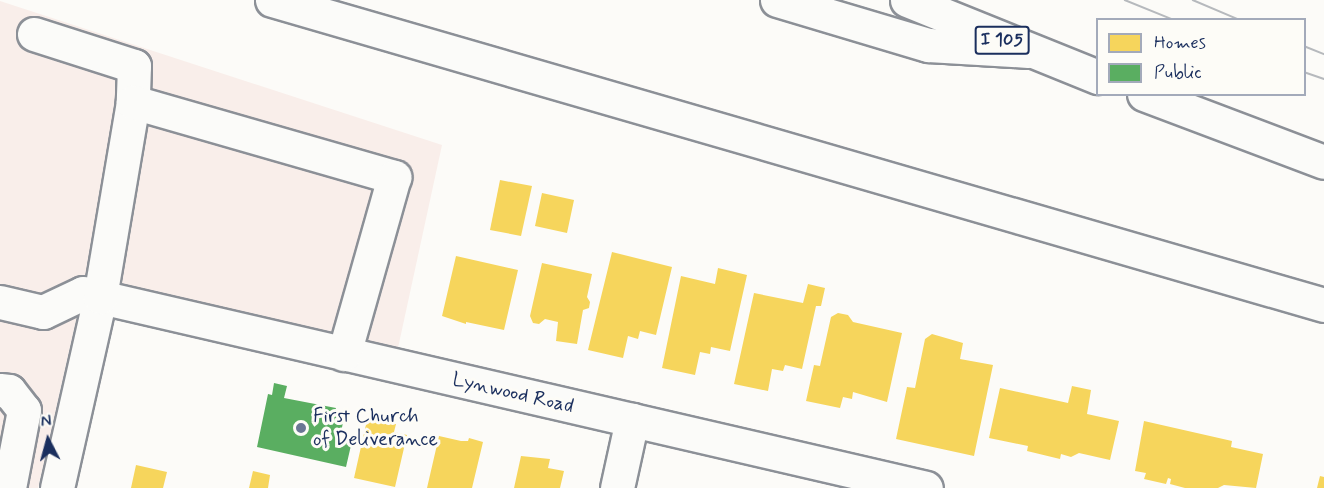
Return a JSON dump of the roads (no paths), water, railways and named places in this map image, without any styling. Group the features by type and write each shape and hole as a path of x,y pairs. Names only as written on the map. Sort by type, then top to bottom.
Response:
{"main road":[{"path":"272,0 1324,305"},
{"path":"777,0 928,45 1028,51"},
{"name":"I 105","path":"907,0 1028,51 1096,76"},
{"path":"34,34 134,66 133,102 100,297 57,488"},
{"path":"1149,96 1324,162"},
{"path":"133,102 394,177 344,354"},
{"name":"Lynwood Road","path":"0,302 43,312 82,293 926,488"},
{"path":"0,390 9,392 24,410 9,488"},
{"path":"617,488 632,420"}],"tram line":[{"path":"1125,0 1169,18"},
{"path":"1193,0 1235,18"},
{"path":"1306,47 1324,54"},
{"path":"1306,73 1324,79"}],"place":[{"name":"First Church of Deliverance","path":"301,428"}]}
